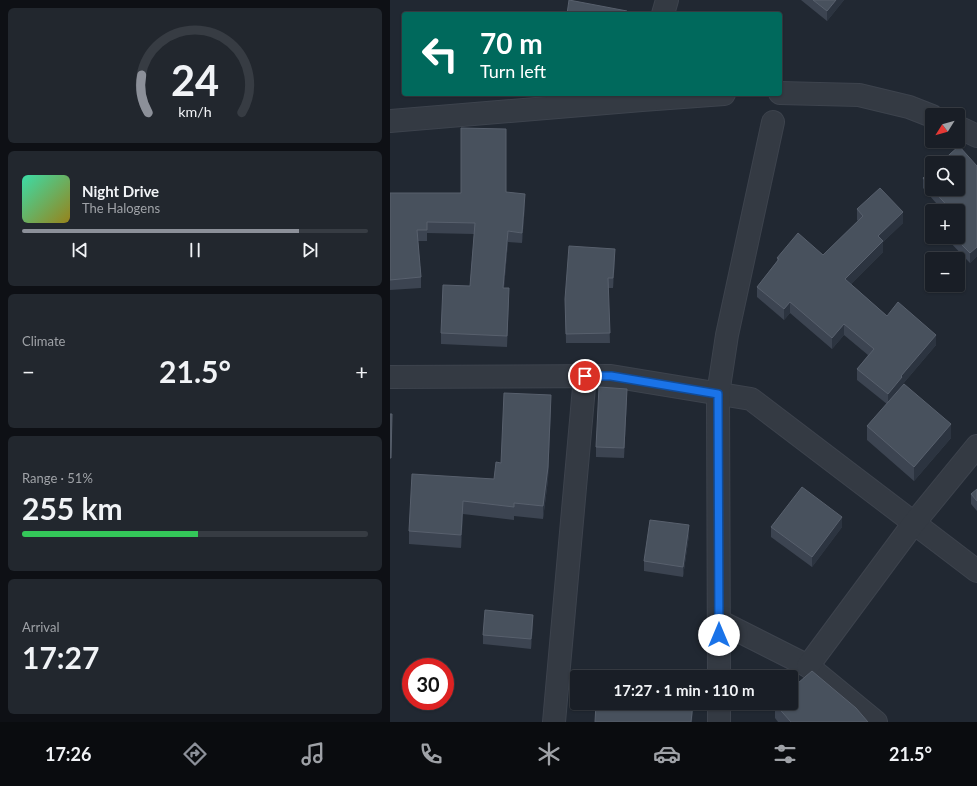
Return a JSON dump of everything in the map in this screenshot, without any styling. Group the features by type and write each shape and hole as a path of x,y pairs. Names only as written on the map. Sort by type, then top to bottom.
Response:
{"street":[{"path":"664,12 667,0"},
{"path":"782,93 859,95 909,107 925,113"},
{"path":"390,121 642,97 669,96"},
{"path":"719,670 718,394 727,335 774,122"},
{"path":"965,130 977,136"},
{"path":"554,722 585,376"},
{"path":"390,377 611,376 751,399 977,571"},
{"path":"808,666 914,523 977,446"},
{"path":"719,621 808,666 876,722"},
{"path":"719,710 719,722"}],"building":[{"path":"569,0 627,11 627,12 567,12"},
{"path":"813,0 836,0 827,11"},
{"path":"461,128 506,129 506,192 525,194 522,233 508,231 503,288 509,288 507,336 441,333 443,285 470,286 475,223 427,222 427,230 417,230 421,277 390,280 390,193 461,193"},
{"path":"957,148 961,148 977,166 977,247 970,253 961,244 965,244 965,204 946,204 938,196 965,196 965,156 948,156"},
{"path":"880,188 903,212 878,236 883,241 845,279 887,316 898,302 936,335 901,376 902,377 888,394 857,369 874,349 844,324 832,338 790,302 784,309 757,287 779,259 777,258 798,233 823,255 863,216 857,209"},
{"path":"569,246 615,249 613,278 608,278 610,333 566,334 565,299"},
{"path":"904,384 951,424 914,467 867,426"},
{"path":"599,387 627,389 624,448 596,447"},
{"path":"504,393 551,395 548,467 543,506 514,503 514,507 463,501 461,535 409,531 412,474 494,479 496,462 501,463"},
{"path":"390,414 392,414 391,458 390,458"},
{"path":"802,487 842,517 812,557 771,527"},
{"path":"977,489 977,501 971,494"},
{"path":"650,520 689,525 683,567 644,561"},
{"path":"485,610 533,615 531,639 483,635"},
{"path":"812,671 856,708 868,722 791,722 780,710 798,710 798,683"},
{"path":"596,710 692,710 691,722 595,722"}],"route":[{"path":"585,376 611,376 718,394 719,635"}]}
